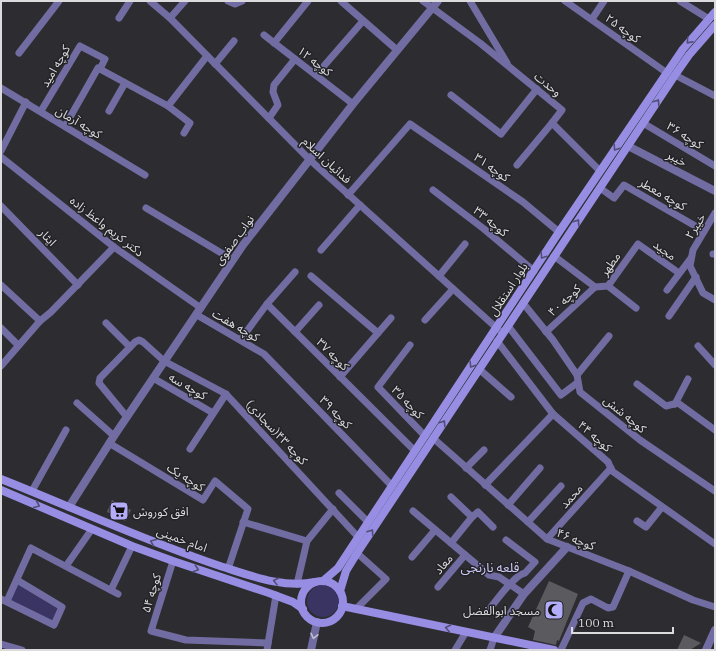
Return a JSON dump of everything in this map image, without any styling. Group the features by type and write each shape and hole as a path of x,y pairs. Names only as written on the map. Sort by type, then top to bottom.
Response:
{"main road":[{"name":"بلوار استقلال","path":"340,591 346,571 429,437 499,331 559,232 682,49 715,12"},
{"name":"بلوار استقلال","path":"499,331 508,326 675,75 689,55 715,25"},
{"name":"بلوار استقلال","path":"319,582 338,568 415,452 429,437 479,369 498,341 499,331"},
{"name":"امام خمینی","path":"1,479 177,552 228,569 283,583 297,584 319,582"},
{"name":"امام خمینی","path":"1,490 132,546 276,595 293,602 303,609"},
{"path":"319,582 330,582 340,591 342,606 340,612 330,621 317,622 311,619 303,609 302,596 305,590 319,582"},
{"path":"342,606 554,650"}],"street":[{"path":"19,53 59,1"},
{"path":"119,18 130,1"},
{"name":"فدائیان اسلام","path":"150,1 170,18 310,160 499,331"},
{"path":"170,18 185,1"},
{"path":"228,1 235,4 242,1"},
{"path":"274,43 308,1"},
{"path":"341,1 397,50"},
{"path":"423,1 432,9"},
{"name":"نواب صفوی","path":"69,507 164,361 199,312 233,260 353,104 438,1"},
{"name":"وحدت","path":"470,1 509,67"},
{"name":"کوچه ۲۵","path":"565,1 667,73"},
{"path":"592,19 604,1"},
{"path":"680,1 708,19"},
{"name":"وحدت","path":"432,9 509,67 562,110 552,123"},
{"path":"316,75 363,21"},
{"name":"کوچه ۱۲","path":"264,35 353,104"},
{"path":"215,64 234,41"},
{"name":"کوچه امید","path":"41,111 80,46 105,59 100,69"},
{"path":"168,106 207,56"},
{"path":"269,118 278,105 273,92 274,85 295,59"},
{"path":"65,126 98,68 168,106 190,123 184,133"},
{"path":"675,75 715,96"},
{"path":"109,111 125,83"},
{"name":"کوچه آرمان","path":"1,88 145,175"},
{"path":"451,95 501,134 537,89"},
{"path":"1,151 26,102"},
{"path":"517,165 552,123 600,171"},
{"name":"کوچه ۳۶","path":"643,123 715,166"},
{"name":"کوچه ۳۱","path":"348,195 410,124 523,202 559,232"},
{"name":"خیبر","path":"628,146 715,191"},
{"name":"دکتر کریم واعظ زاده","path":"1,158 199,312"},
{"name":"کوچه معطر","path":"600,188 614,198 624,185 704,231"},
{"name":"کوچه ۳۳","path":"433,190 484,229 534,271"},
{"path":"321,250 360,205"},
{"name":"ایثار","path":"1,206 78,285"},
{"path":"146,208 233,260"},
{"name":"خیبر۲","path":"667,290 692,253 715,213"},
{"path":"439,276 465,244"},
{"name":"مجید","path":"638,244 679,273"},
{"name":"مطهر","path":"595,287 608,286 638,244"},
{"path":"1,366 40,321 78,285 114,247"},
{"path":"692,253 690,266 703,293 715,299"},
{"name":"کوچه ۴۰","path":"546,332 595,287 554,256"},
{"path":"241,339 267,304 295,272"},
{"path":"312,276 378,333"},
{"path":"669,316 696,277"},
{"path":"1,285 40,321"},
{"path":"608,286 636,308"},
{"path":"425,320 453,289"},
{"path":"508,326 561,395 577,383 577,375 523,303"},
{"name":"کوچه ۳۷","path":"267,304 415,452"},
{"path":"295,332 319,305"},
{"name":"کوچه هفت","path":"199,312 264,354"},
{"path":"340,376 391,318"},
{"path":"106,322 130,347 100,378 99,383 127,417"},
{"path":"1,328 18,345"},
{"path":"577,375 609,336"},
{"name":"کوچه ۴۳(سجادی)","path":"130,347 139,340 164,361 226,394 358,537"},
{"name":"کوچه ۴۴","path":"498,341 553,414 608,462 612,471 715,544"},
{"name":"کوچه ۳۵","path":"410,345 378,387 429,437"},
{"path":"698,346 715,365"},
{"name":"کوچه ۳۹","path":"264,354 392,486"},
{"path":"479,369 511,397"},
{"name":"کوچه سه","path":"153,378 213,413"},
{"path":"675,404 688,379"},
{"name":"کوچه شش","path":"577,383 580,392 640,440 715,491"},
{"path":"637,384 666,406 678,403 715,430"},
{"path":"190,449 226,394"},
{"path":"77,403 112,440"},
{"path":"485,485 553,414"},
{"path":"32,491 66,430"},
{"name":"کوچه ۴۶","path":"429,437 547,539 629,571 693,600 715,607"},
{"name":"کوچه یک","path":"112,440 203,500 215,481 248,509 243,522"},
{"path":"466,468 484,450"},
{"path":"508,505 540,468"},
{"name":"محمد","path":"547,539 611,468"},
{"path":"528,522 561,486"},
{"path":"339,493 368,522"},
{"path":"451,498 472,517"},
{"path":"637,521 646,527 662,507"},
{"path":"297,584 307,541 333,509"},
{"path":"413,510 489,575 499,577 524,594"},
{"path":"451,543 472,517 478,512 493,527"},
{"path":"228,569 243,522 307,541"},
{"path":"66,566 92,529"},
{"path":"412,557 435,530"},
{"path":"488,610 510,585 525,573 535,562 506,540"},
{"path":"111,590 132,546"},
{"path":"490,650 494,638 524,594 567,547"},
{"path":"17,580 62,607 54,625 4,600 17,580 31,548 118,594"},
{"path":"356,609 386,579 357,553"},
{"name":"معاد","path":"438,587 465,555"},
{"name":"کوچه ۵۴","path":"173,561 151,631 186,640 267,646"},
{"path":"561,650 586,600 591,599 608,608 613,606 629,571"},
{"path":"267,646 276,595"},
{"path":"311,650 317,622"},
{"path":"706,650 715,630"},
{"path":"456,650 466,632"},
{"path":"1,644 22,650"}],"shaded area":[{"path":"17,580 62,607 54,625 10,602"},
{"path":"320,585 326,585 336,592 339,601 338,607 332,614 326,617 320,617 310,610 307,604 307,598 314,588"}],"building":[{"name":"افق کوروش","path":"112,500 131,510 125,521 107,512"},
{"name":"مسجد ابوالفضل","path":"549,581 578,594 556,645 533,640 535,631 528,627"},
{"path":"684,635 701,643 690,650 677,650"}],"place":[{"name":"افق کوروش","path":"119,511"},
{"name":"مسجد ابوالفضل","path":"554,610"}],"district":[{"name":"قلعه نارنجی","path":"490,567"}]}
